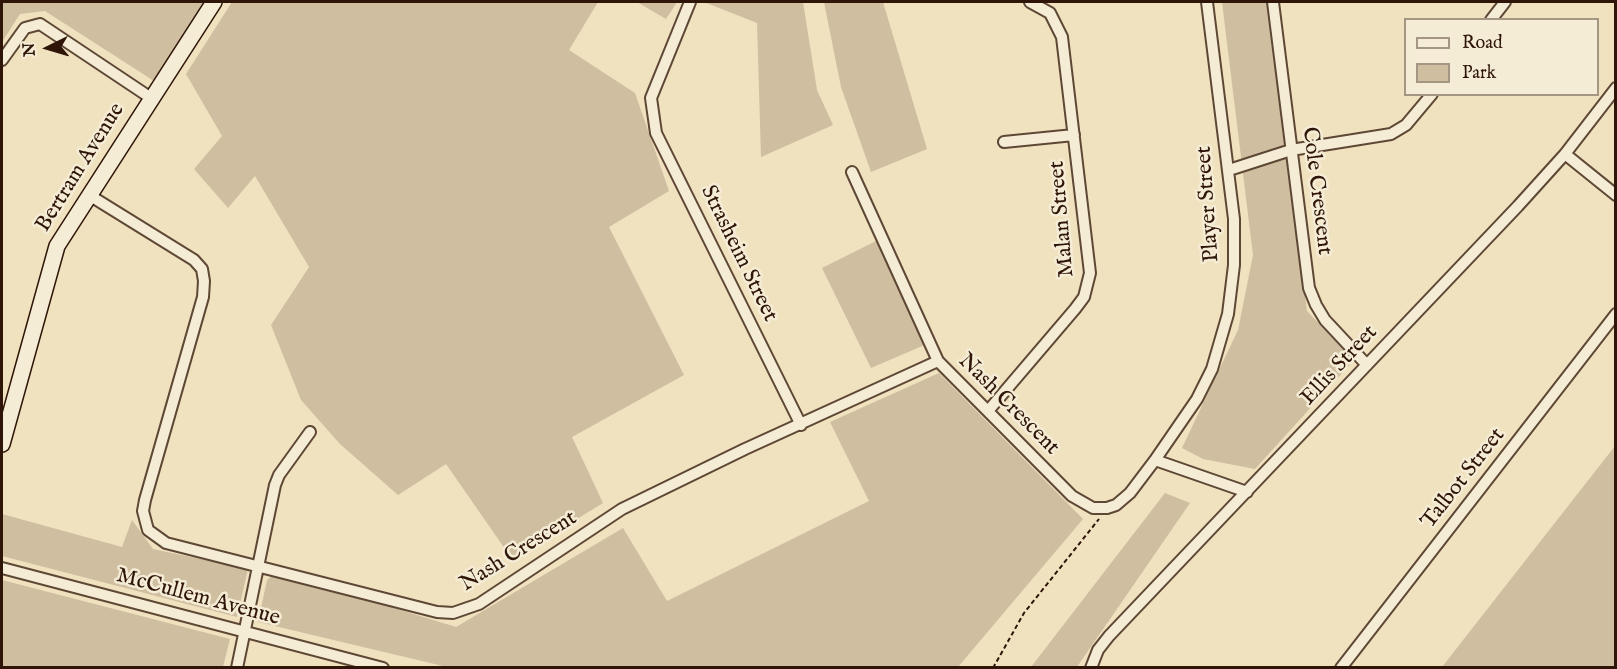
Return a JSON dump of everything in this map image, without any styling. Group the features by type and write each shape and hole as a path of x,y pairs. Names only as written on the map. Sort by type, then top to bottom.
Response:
{"street":[{"name":"Bertram Avenue","path":"2,444 50,265 66,229 214,2"},
{"name":"Strasheim Street","path":"690,2 651,98 656,133 801,425"},
{"name":"Malan Street","path":"988,411 1075,309 1089,286 1090,260 1062,37 1050,13 1030,2"},
{"name":"Player Street","path":"1107,508 1116,505 1130,493 1197,399 1212,369 1228,314 1234,265 1234,219 1207,2"},
{"name":"Cole Crescent","path":"1274,2 1306,274 1312,296 1325,320 1367,365"},
{"path":"1493,18 1505,2"},
{"path":"2,60 25,28 40,24 152,98"},
{"name":"Ellis Street","path":"1091,668 1098,650 1109,636 1565,154 1616,88"},
{"path":"1228,170 1291,150 1391,134 1406,125 1430,96"},
{"path":"1004,142 1074,135"},
{"path":"1565,154 1616,195"},
{"path":"852,172 938,361"},
{"name":"Nash Crescent","path":"89,195 194,260 202,269 203,297 145,500 145,522 155,537 166,543 437,612 464,610 499,592 622,509 745,448 801,425 938,361 1072,496 1088,506 1107,508"},
{"name":"Talbot Street","path":"1341,668 1616,314"},
{"path":"237,668 274,485 310,432"},
{"path":"1155,460 1247,492"},
{"name":"McCullem Avenue","path":"2,568 246,630 383,668"}],"path":[{"path":"993,668 1024,613 1107,508"}],"green space":[{"path":"2,2 204,2 154,81 45,11 20,14 2,42"},
{"path":"232,2 598,2 569,50 635,93 669,191 609,227 684,375 572,437 603,503 512,559 446,464 398,495 340,444 301,400 271,325 309,267 255,176 228,208 194,169 222,136 186,74"},
{"path":"637,2 677,2 666,19"},
{"path":"704,2 803,2 817,90 833,125 761,157 757,23"},
{"path":"824,2 883,2 927,149 871,172 841,87"},
{"path":"1222,2 1268,2 1307,311 1354,360 1255,469 1203,459 1182,448 1238,330 1253,255"},
{"path":"876,241 927,344 871,368 822,268"},
{"path":"939,373 1083,519 958,667 447,667 258,622 267,580 277,572 456,627 623,528 667,601 869,501 830,422"},
{"path":"1615,446 1615,667 1442,667"},
{"path":"1165,493 1190,503 1077,667 1031,667"},
{"path":"2,514 122,547 132,520 153,549 248,569 237,617 2,556"},
{"path":"2,580 230,639 223,667 2,667"}]}
